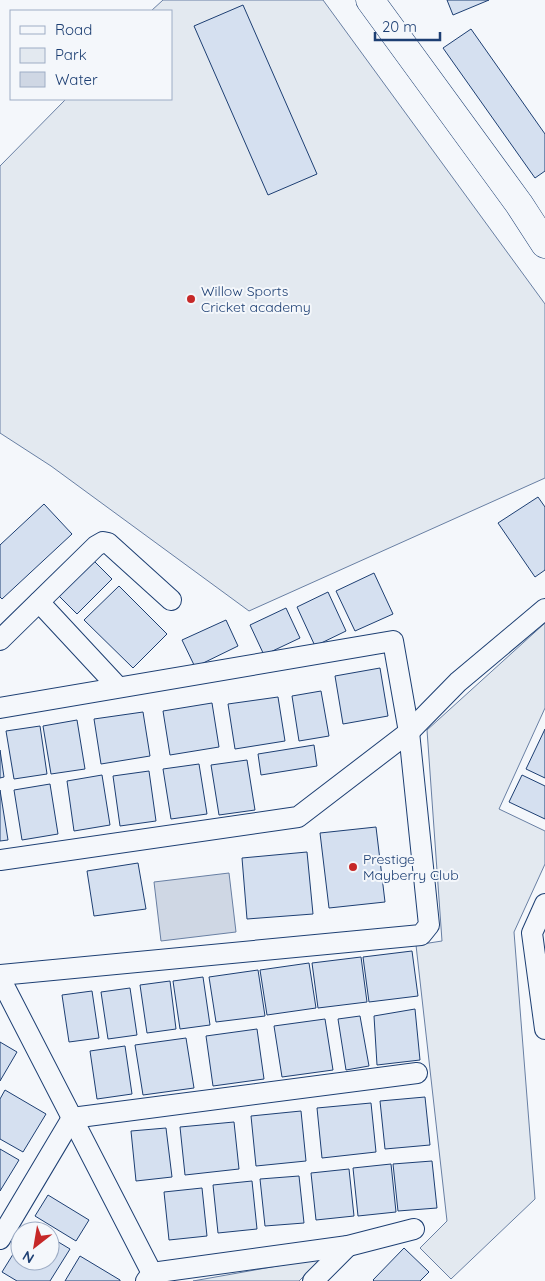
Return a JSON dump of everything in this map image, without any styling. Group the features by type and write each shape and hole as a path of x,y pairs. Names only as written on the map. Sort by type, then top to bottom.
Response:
{"street":[{"path":"370,0 519,204 545,244"},
{"path":"0,640 96,546 103,542 108,543 172,600"},
{"path":"39,602 118,687"},
{"path":"0,860 298,817 409,732 458,682 545,610"},
{"path":"0,708 393,641 409,732 429,925 421,935 0,976 151,1278 348,1246 414,1229"},
{"path":"545,904 532,933 545,1029"},
{"path":"72,1118 417,1073"},
{"path":"0,1238 72,1118"},
{"path":"313,1281 348,1246"}],"green space":[{"name":"Willow Sports Cricket academy","path":"163,0 323,0 545,304 545,478 249,611 51,466 0,433 0,166 65,100 172,100 172,10 152,10"},
{"path":"545,623 545,708 499,809 545,831 545,864 514,932 535,1199 451,1279 420,1248 447,1221 416,945 442,941 427,730"},
{"path":"322,1258 299,1281 193,1281"}],"water":[{"path":"229,873 236,932 161,941 154,882"}],"building":[{"path":"447,0 489,0 453,15"},
{"path":"243,5 317,174 268,195 194,26"},
{"path":"471,29 545,134 545,171 535,178 443,48"},
{"path":"538,497 545,507 545,570 535,577 498,523"},
{"path":"44,504 72,534 2,599 0,597 0,545"},
{"path":"93,560 112,579 77,614 58,595"},
{"path":"374,573 393,614 355,631 336,591"},
{"path":"119,586 167,634 133,668 84,620"},
{"path":"328,592 346,631 315,646 297,607"},
{"path":"286,608 300,638 264,655 250,625"},
{"path":"226,620 238,646 195,667 182,640"},
{"path":"380,668 388,716 343,724 335,676"},
{"path":"321,691 329,736 299,741 292,696"},
{"path":"278,697 285,741 235,749 228,704"},
{"path":"212,703 219,747 170,755 163,711"},
{"path":"143,712 150,756 101,764 94,719"},
{"path":"77,720 85,769 51,774 43,726"},
{"path":"40,726 47,774 14,779 6,731"},
{"path":"545,729 545,778 526,769"},
{"path":"314,745 317,766 261,775 258,754"},
{"path":"0,750 4,777 0,778"},
{"path":"247,760 255,810 219,815 211,765"},
{"path":"199,764 207,814 171,819 163,769"},
{"path":"149,771 156,821 120,826 113,776"},
{"path":"102,775 110,825 74,831 67,781"},
{"path":"522,775 545,786 545,819 509,802"},
{"path":"50,784 58,834 22,840 14,790"},
{"path":"0,790 8,840 0,841"},
{"name":"Prestige Mayberry Club","path":"376,827 385,902 329,908 320,833"},
{"path":"307,852 313,914 247,919 242,858"},
{"path":"138,863 146,909 94,916 87,871"},
{"path":"412,951 418,996 369,1002 363,957"},
{"path":"361,957 367,1002 318,1008 312,963"},
{"path":"309,963 316,1008 267,1015 260,970"},
{"path":"258,970 265,1016 216,1022 209,977"},
{"path":"203,977 210,1025 180,1029 173,981"},
{"path":"170,981 176,1029 147,1033 140,985"},
{"path":"130,988 137,1035 108,1039 101,992"},
{"path":"92,991 99,1038 69,1042 62,995"},
{"path":"415,1009 420,1060 377,1065 374,1016"},
{"path":"360,1016 369,1066 346,1070 338,1019"},
{"path":"325,1019 333,1070 282,1077 274,1026"},
{"path":"257,1029 264,1079 213,1086 206,1036"},
{"path":"186,1038 194,1088 143,1095 135,1045"},
{"path":"0,1042 17,1052 0,1081"},
{"path":"125,1046 132,1094 97,1099 90,1051"},
{"path":"5,1090 46,1114 23,1152 0,1139 0,1099"},
{"path":"425,1097 430,1145 385,1149 380,1101"},
{"path":"371,1103 376,1152 322,1158 317,1108"},
{"path":"301,1111 306,1161 256,1166 251,1116"},
{"path":"234,1122 239,1169 185,1175 180,1127"},
{"path":"166,1128 172,1177 136,1181 131,1131"},
{"path":"0,1149 19,1160 0,1191"},
{"path":"432,1161 437,1208 398,1211 393,1164"},
{"path":"391,1164 396,1212 358,1216 353,1168"},
{"path":"349,1169 354,1216 316,1220 311,1173"},
{"path":"299,1176 304,1223 265,1226 260,1179"},
{"path":"252,1181 257,1229 218,1233 213,1185"},
{"path":"202,1188 207,1236 169,1240 164,1192"},
{"path":"48,1195 89,1220 76,1241 60,1231 60,1221 43,1221 35,1216"},
{"path":"60,1243 70,1249 60,1265"},
{"path":"404,1248 429,1272 420,1281 374,1281 373,1280"},
{"path":"80,1256 120,1280 120,1281 65,1281"},
{"path":"10,1259 10,1271 56,1271 50,1281 17,1281 2,1272"}],"place":[{"name":"Willow Sports Cricket academy","path":"191,299"},
{"name":"Prestige Mayberry Club","path":"353,867"}]}
